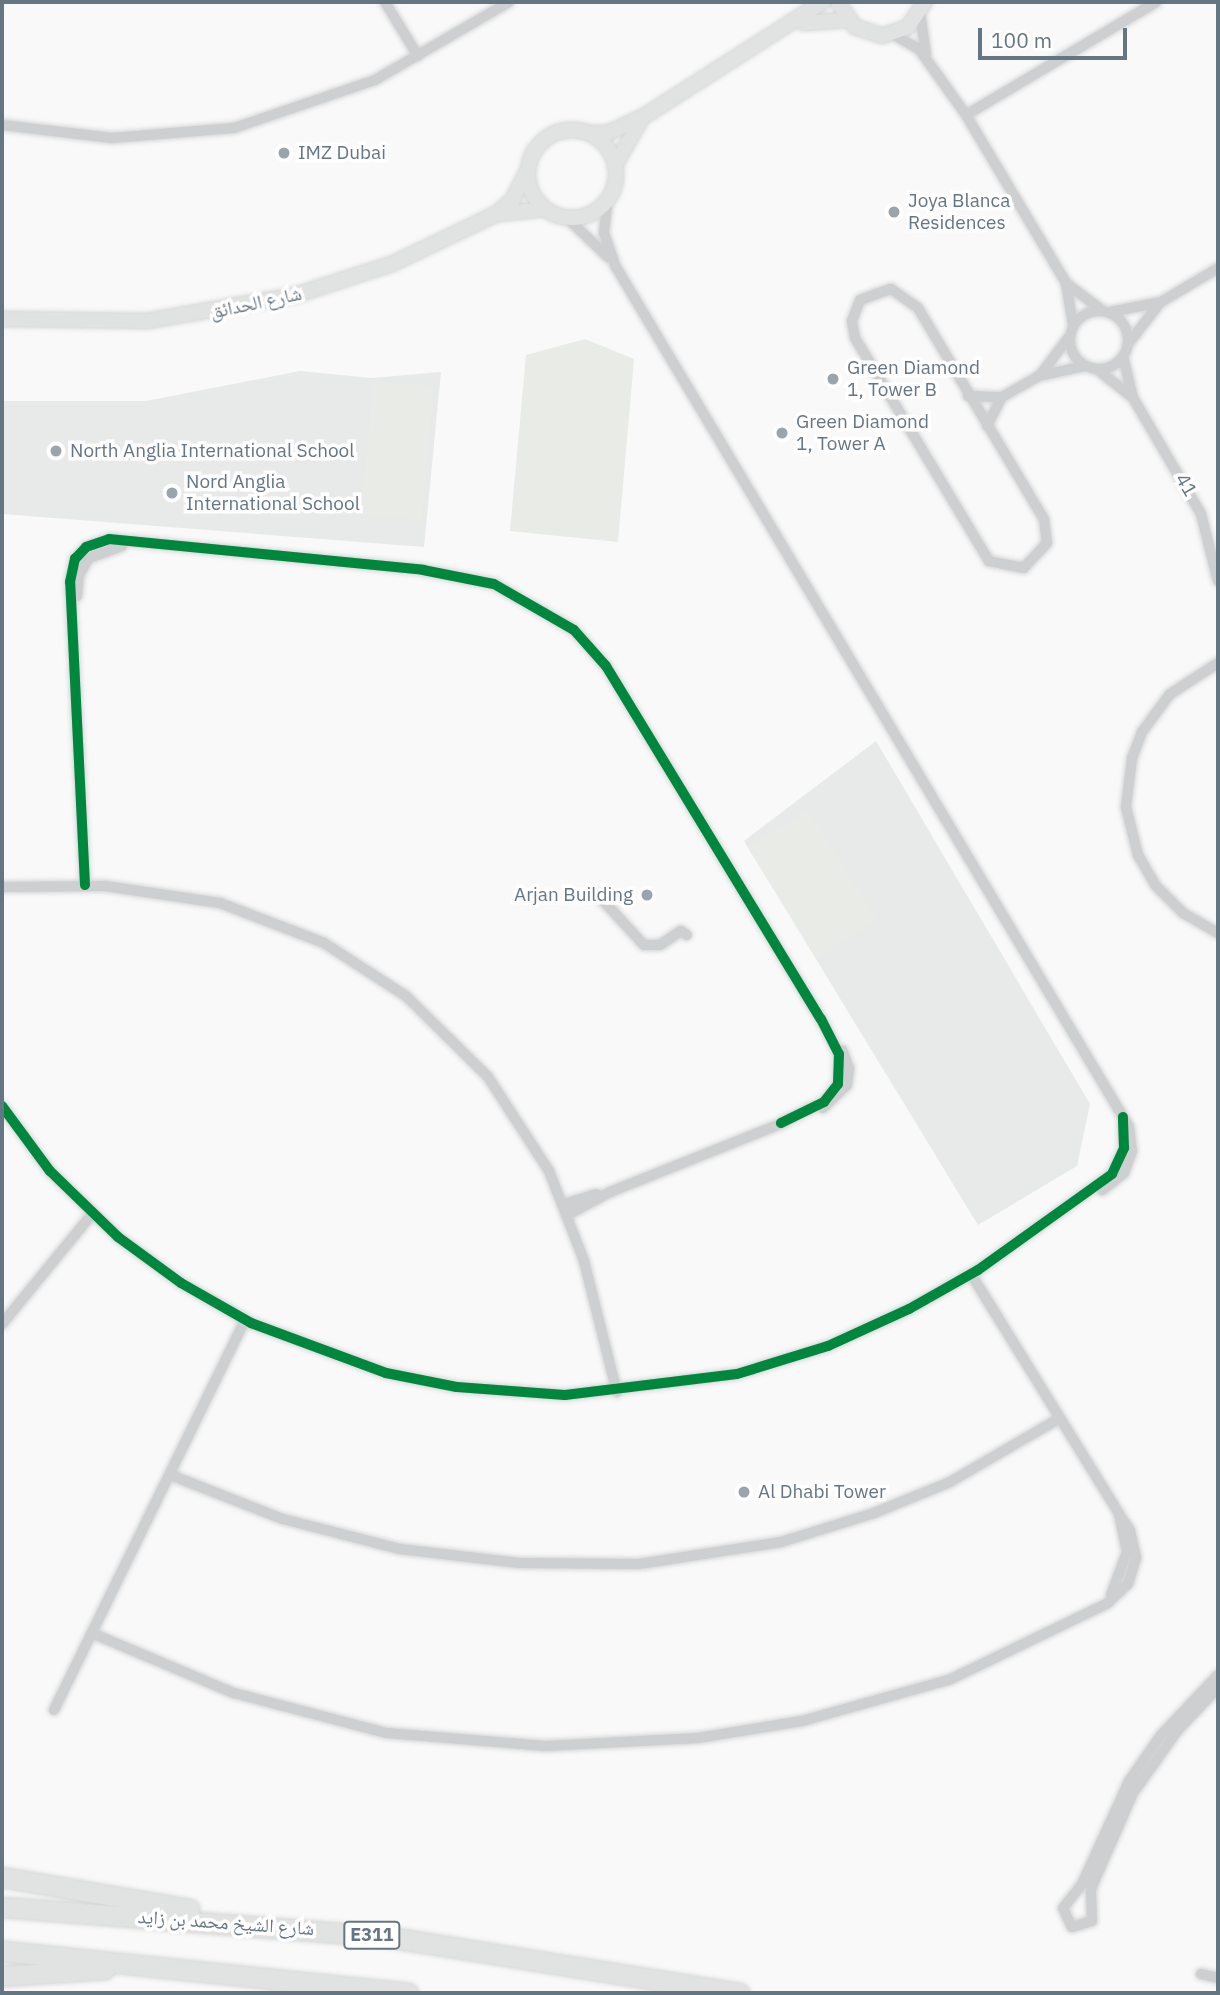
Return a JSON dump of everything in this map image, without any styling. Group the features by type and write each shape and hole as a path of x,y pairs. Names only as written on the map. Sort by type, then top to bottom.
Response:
{"highway":[{"path":"2,1877 259,1923"},
{"name":"شارع الشيخ محمد بن زايد","path":"2,1907 259,1923 560,1961 739,1993"},
{"path":"2,1951 408,1993"},
{"path":"2,1976 144,1964"}],"street":[{"path":"385,2 418,56"},
{"path":"2,125 113,138 224,130 329,100 418,56 509,2"},
{"path":"496,215 513,199 546,138 562,131 608,133 643,117 791,27 823,2"},
{"path":"838,2 847,20 863,32 892,34 911,42 926,57 966,115 1066,283 1123,324 1128,344"},
{"path":"966,115 1156,2"},
{"path":"892,34 922,8"},
{"path":"922,8 926,57"},
{"path":"791,27 823,18 847,20"},
{"path":"2,1106 50,1171 95,1216 160,1269 248,1321 352,1363 421,1381 528,1395 612,1392 703,1381 799,1356 882,1322 974,1272 1090,1194 1119,1162 1123,1117 617,267 604,233 608,199 615,165 643,117"},
{"path":"587,133 602,142 615,165"},
{"path":"528,169 529,187 545,209"},
{"path":"567,218 588,215 608,199"},
{"path":"496,215 545,209 567,218 617,267"},
{"name":"شارع الحدائق","path":"2,318 109,323 247,307 383,267 496,215"},
{"path":"1039,376 1086,313 1161,302 1218,268"},
{"path":"1066,283 1073,354 1085,366"},
{"path":"891,289 911,299 968,396 1048,531 1042,554 1024,568 1000,568 984,552 855,338 852,321 860,300 891,289"},
{"path":"1133,398 1123,356 1128,344 1161,302"},
{"path":"1097,369 1123,356"},
{"path":"968,396 1002,397 1039,376 1085,366 1097,369 1133,398"},
{"path":"987,426 1002,397"},
{"name":"41","path":"1133,398 1194,499 1218,581"},
{"path":"85,885 74,610 70,574 86,547 109,540 467,576 526,599 565,624 617,680 821,1019 839,1054 838,1084 824,1102 781,1123 567,1209"},
{"path":"1218,663 1170,694 1142,732 1132,758 1126,807 1138,855 1155,885 1183,913 1218,933"},
{"path":"2,887 85,885 170,892 242,910 324,943 380,977 444,1030 488,1077 533,1142 567,1209 608,1352 612,1392"},
{"path":"597,895 644,945 660,945 681,931 687,935"},
{"path":"2,1324 95,1216"},
{"path":"94,1634 234,1693 387,1733 491,1745 594,1746 751,1731 852,1709 951,1679 1099,1607 1116,1588 1126,1564 1126,1539 1119,1514 974,1272"},
{"path":"54,1710 248,1321"},
{"path":"173,1476 284,1519 400,1549 519,1563 639,1564 781,1542 874,1513 950,1482 1060,1418"},
{"path":"1218,1675 1161,1735 1129,1781 1082,1884 1063,1908 1072,1927 1092,1921 1091,1889 1133,1793 1177,1731 1218,1688"},
{"path":"1201,1974 1218,1978"}],"shaded area":[{"path":"585,339 634,359 618,542 510,531 526,355"},
{"path":"300,371 372,378 441,372 424,547 2,514 2,401 146,401"},
{"path":"373,381 434,386 422,520 361,514"},
{"path":"876,741 1090,1104 1077,1166 978,1225 744,841"},
{"path":"808,810 877,920 817,958 748,848"}],"cycle path":[{"path":"85,885 70,582 75,559 86,547 109,539 423,570 494,584 574,630 606,666 821,1019 839,1054 838,1084 824,1102 781,1123"},
{"path":"2,1106 50,1171 118,1237 181,1283 251,1323 386,1373 457,1387 565,1395 737,1374 828,1346 909,1309 978,1270 1112,1174 1124,1148 1123,1117"}],"place":[{"name":"IMZ Dubai","path":"284,153"},
{"name":"Joya Blanca Residences","path":"894,212"},
{"name":"Green Diamond 1, Tower B","path":"833,379"},
{"name":"Green Diamond 1, Tower A","path":"782,433"},
{"name":"North Anglia International School","path":"56,451"},
{"name":"Nord Anglia International School","path":"172,493"},
{"name":"Arjan Building","path":"647,895"},
{"name":"Al Dhabi Tower","path":"744,1492"}]}
